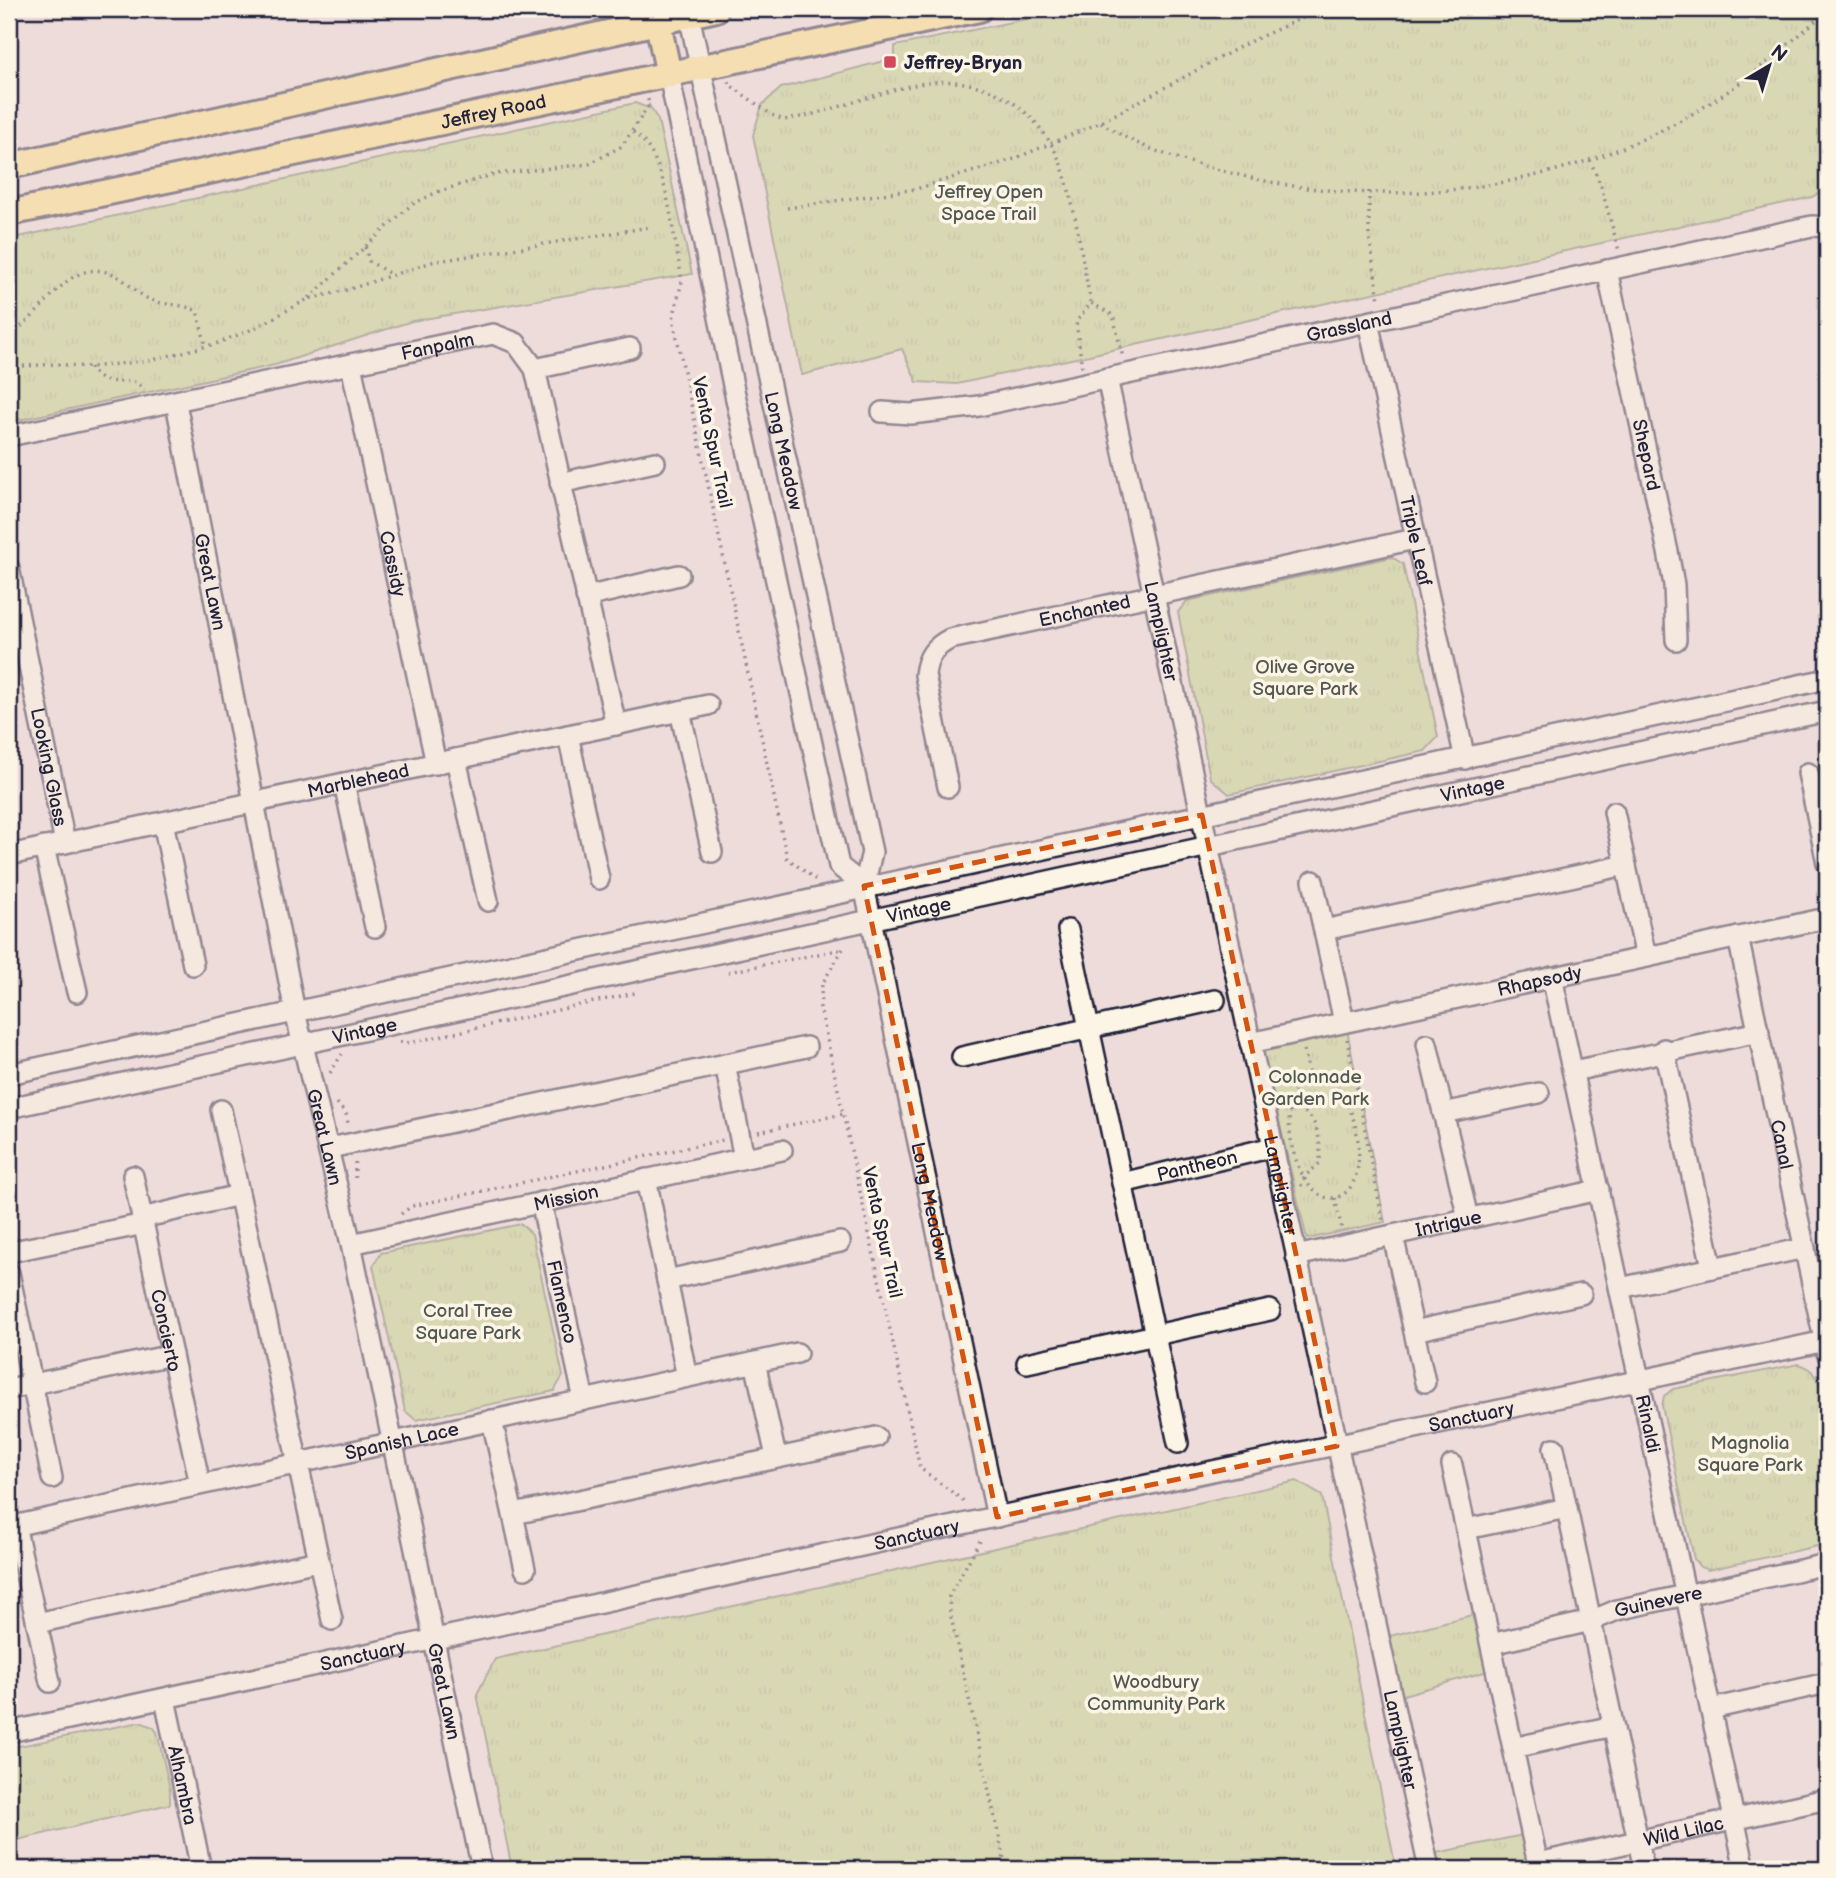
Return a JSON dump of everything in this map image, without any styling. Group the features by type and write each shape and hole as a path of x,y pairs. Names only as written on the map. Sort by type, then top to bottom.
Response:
{"main road":[{"path":"9,166 657,15 716,9"},
{"name":"Jeffrey Road","path":"9,213 979,9"},
{"path":"657,15 669,75"}],"street":[{"name":"Long Meadow","path":"689,12 872,852 864,886 870,920 997,1517"},
{"name":"Long Meadow","path":"669,75 734,390 839,866 864,886"},
{"name":"Grassland","path":"882,412 952,411 1820,226"},
{"name":"Shepard","path":"1615,269 1674,585 1676,640"},
{"name":"Triple Leaf","path":"1375,320 1415,539 1465,759"},
{"name":"Fanpalm","path":"9,436 176,403 493,334 516,343 535,369 615,725"},
{"path":"535,369 630,348"},
{"name":"Cassidy","path":"351,365 446,762 488,901"},
{"name":"Lamplighter","path":"1116,377 1153,595 1429,1869"},
{"name":"Great Lawn","path":"176,403 295,1012 330,1148 351,1244 482,1869"},
{"path":"560,483 655,462"},
{"name":"Enchanted","path":"948,786 925,675 932,652 950,639 1415,539"},
{"name":"Looking Glass","path":"9,568 65,843"},
{"path":"586,597 680,575"},
{"name":"Vintage","path":"9,1074 864,886 1465,759 1827,679"},
{"name":"Marblehead","path":"9,855 708,705"},
{"path":"680,711 712,852"},
{"name":"Vintage","path":"9,1108 1827,711"},
{"path":"568,735 599,879"},
{"path":"1808,773 1823,823 1827,863"},
{"path":"344,783 375,927"},
{"path":"1614,813 1646,957"},
{"path":"163,822 193,965"},
{"path":"44,847 77,992"},
{"path":"1324,930 1626,865"},
{"path":"1313,881 1344,1022"},
{"name":"Rhapsody","path":"1250,1043 1827,918"},
{"path":"1068,930 1178,1443"},
{"name":"Canal","path":"1738,937 1826,1347"},
{"name":"Rinaldi","path":"1552,977 1745,1869"},
{"path":"962,1057 1215,1000"},
{"path":"1573,1071 1664,1049 1759,1032"},
{"path":"1427,1044 1468,1218"},
{"path":"330,1148 806,1047"},
{"path":"1664,1049 1712,1268"},
{"path":"725,1064 744,1158"},
{"path":"1443,1113 1539,1093"},
{"path":"221,1110 332,1620"},
{"name":"Pantheon","path":"1122,1183 1273,1147"},
{"name":"Mission","path":"351,1244 782,1150"},
{"name":"Concierto","path":"133,1176 200,1484"},
{"path":"646,1179 687,1377"},
{"name":"Intrigue","path":"1296,1256 1599,1190"},
{"path":"9,1252 143,1221 239,1195"},
{"name":"Flamenco","path":"541,1202 584,1400"},
{"path":"1389,1236 1414,1331 1424,1382"},
{"path":"667,1280 840,1242"},
{"path":"1620,1288 1805,1248"},
{"path":"9,1273 52,1478"},
{"path":"1414,1331 1581,1294"},
{"path":"1027,1363 1270,1310"},
{"name":"Sanctuary","path":"9,1732 997,1517 1639,1381 1826,1347"},
{"name":"Spanish Lace","path":"12,1526 796,1353"},
{"path":"9,1389 172,1355"},
{"path":"755,1362 776,1457"},
{"path":"492,1420 525,1569"},
{"path":"514,1514 876,1437"},
{"path":"1554,1448 1644,1869"},
{"path":"1452,1465 1539,1866"},
{"path":"1466,1529 1567,1508"},
{"path":"12,1526 50,1682"},
{"path":"37,1623 318,1561"},
{"name":"Guinevere","path":"1491,1644 1591,1621 1617,1610 1827,1564"},
{"path":"1711,1709 1827,1683"},
{"name":"Alhambra","path":"165,1699 201,1869"},
{"path":"1513,1748 1613,1726"},
{"name":"Wild Lilac","path":"1539,1866 1827,1799"}],"path":[{"path":"787,208 916,189 963,176 1051,145 1101,122 1249,42 1322,9"},
{"path":"1101,122 1122,138 1217,169 1307,189 1443,191 1482,186 1590,160 1681,119 1740,83 1827,11"},
{"path":"730,85 772,115 784,120 919,84 946,80 973,84 1013,100 1033,120 1051,145 1064,177 1091,303 1113,315 1116,377"},
{"path":"9,368 56,364 90,367 149,360 206,346 255,328 309,299 411,205 437,192 495,174 589,164 622,146 649,105 643,81"},
{"name":"Venta Spur Trail","path":"633,132 646,141 656,157 679,263 682,281 673,319 787,858 816,880"},
{"path":"1590,160 1617,239 1615,269"},
{"path":"1369,191 1375,320"},
{"path":"309,299 347,290 432,262 650,227"},
{"path":"365,247 369,261 392,275"},
{"path":"9,334 32,320 61,286 74,276 93,270 110,272 146,298 160,303 184,304 197,311 206,346"},
{"path":"1085,383 1076,322 1091,303"},
{"path":"90,367 94,376 105,381 137,382 147,392 152,408"},
{"name":"Venta Spur Trail","path":"843,949 822,984 820,1007 920,1468 966,1503"},
{"path":"1344,1022 1389,1236"},
{"path":"1301,1032 1310,1075"},
{"path":"1310,1075 1322,1076 1345,1099 1358,1134 1358,1159 1352,1182 1343,1194 1335,1198 1322,1196 1305,1176 1293,1150 1290,1108 1296,1086 1310,1075"},
{"path":"1257,1076 1290,1108 1306,1112 1317,1128 1320,1163 1305,1176 1287,1216"},
{"path":"1345,1099 1358,1094"},
{"path":"1358,1159 1371,1158"},
{"path":"1335,1198 1345,1245"},
{"path":"980,1541 949,1596 950,1612 1006,1869"}],"highlighted area":[{"path":"1202,815 1337,1446 997,1517 864,886"}],"green space":[{"name":"Jeffrey Open Space Trail","path":"1075,9 1827,9 1827,188 1812,197 957,384 917,382 902,349 802,375 753,135 762,105 781,88 895,58 895,46"},
{"path":"635,103 648,108 649,105 658,120 692,274 412,321 275,365 9,422 9,239"},
{"name":"Olive Grove Square Park","path":"1392,557 1403,564 1438,737 1425,751 1229,794 1210,778 1178,612 1187,601"},
{"name":"Colonnade Garden Park","path":"1347,1030 1385,1222 1307,1239 1261,1045"},
{"name":"Coral Tree Square Park","path":"521,1224 532,1234 563,1376 554,1391 416,1420 405,1411 373,1266 381,1253"},
{"name":"Magnolia Square Park","path":"1799,1364 1813,1372 1824,1404 1828,1454 1827,1544 1708,1570 1700,1567 1694,1559 1662,1406 1664,1396 1673,1389"},
{"name":"Woodbury Community Park","path":"1297,1481 1322,1496 1396,1869 512,1869 477,1694 495,1659"},
{"path":"1472,1615 1488,1671 1400,1696 1386,1637"},
{"path":"140,1722 153,1727 157,1732 170,1789 170,1804 9,1842 9,1748"},
{"path":"1523,1835 1529,1869 1436,1869 1432,1854"}],"place":[{"name":"Jeffrey-Bryan","path":"890,62"}]}
